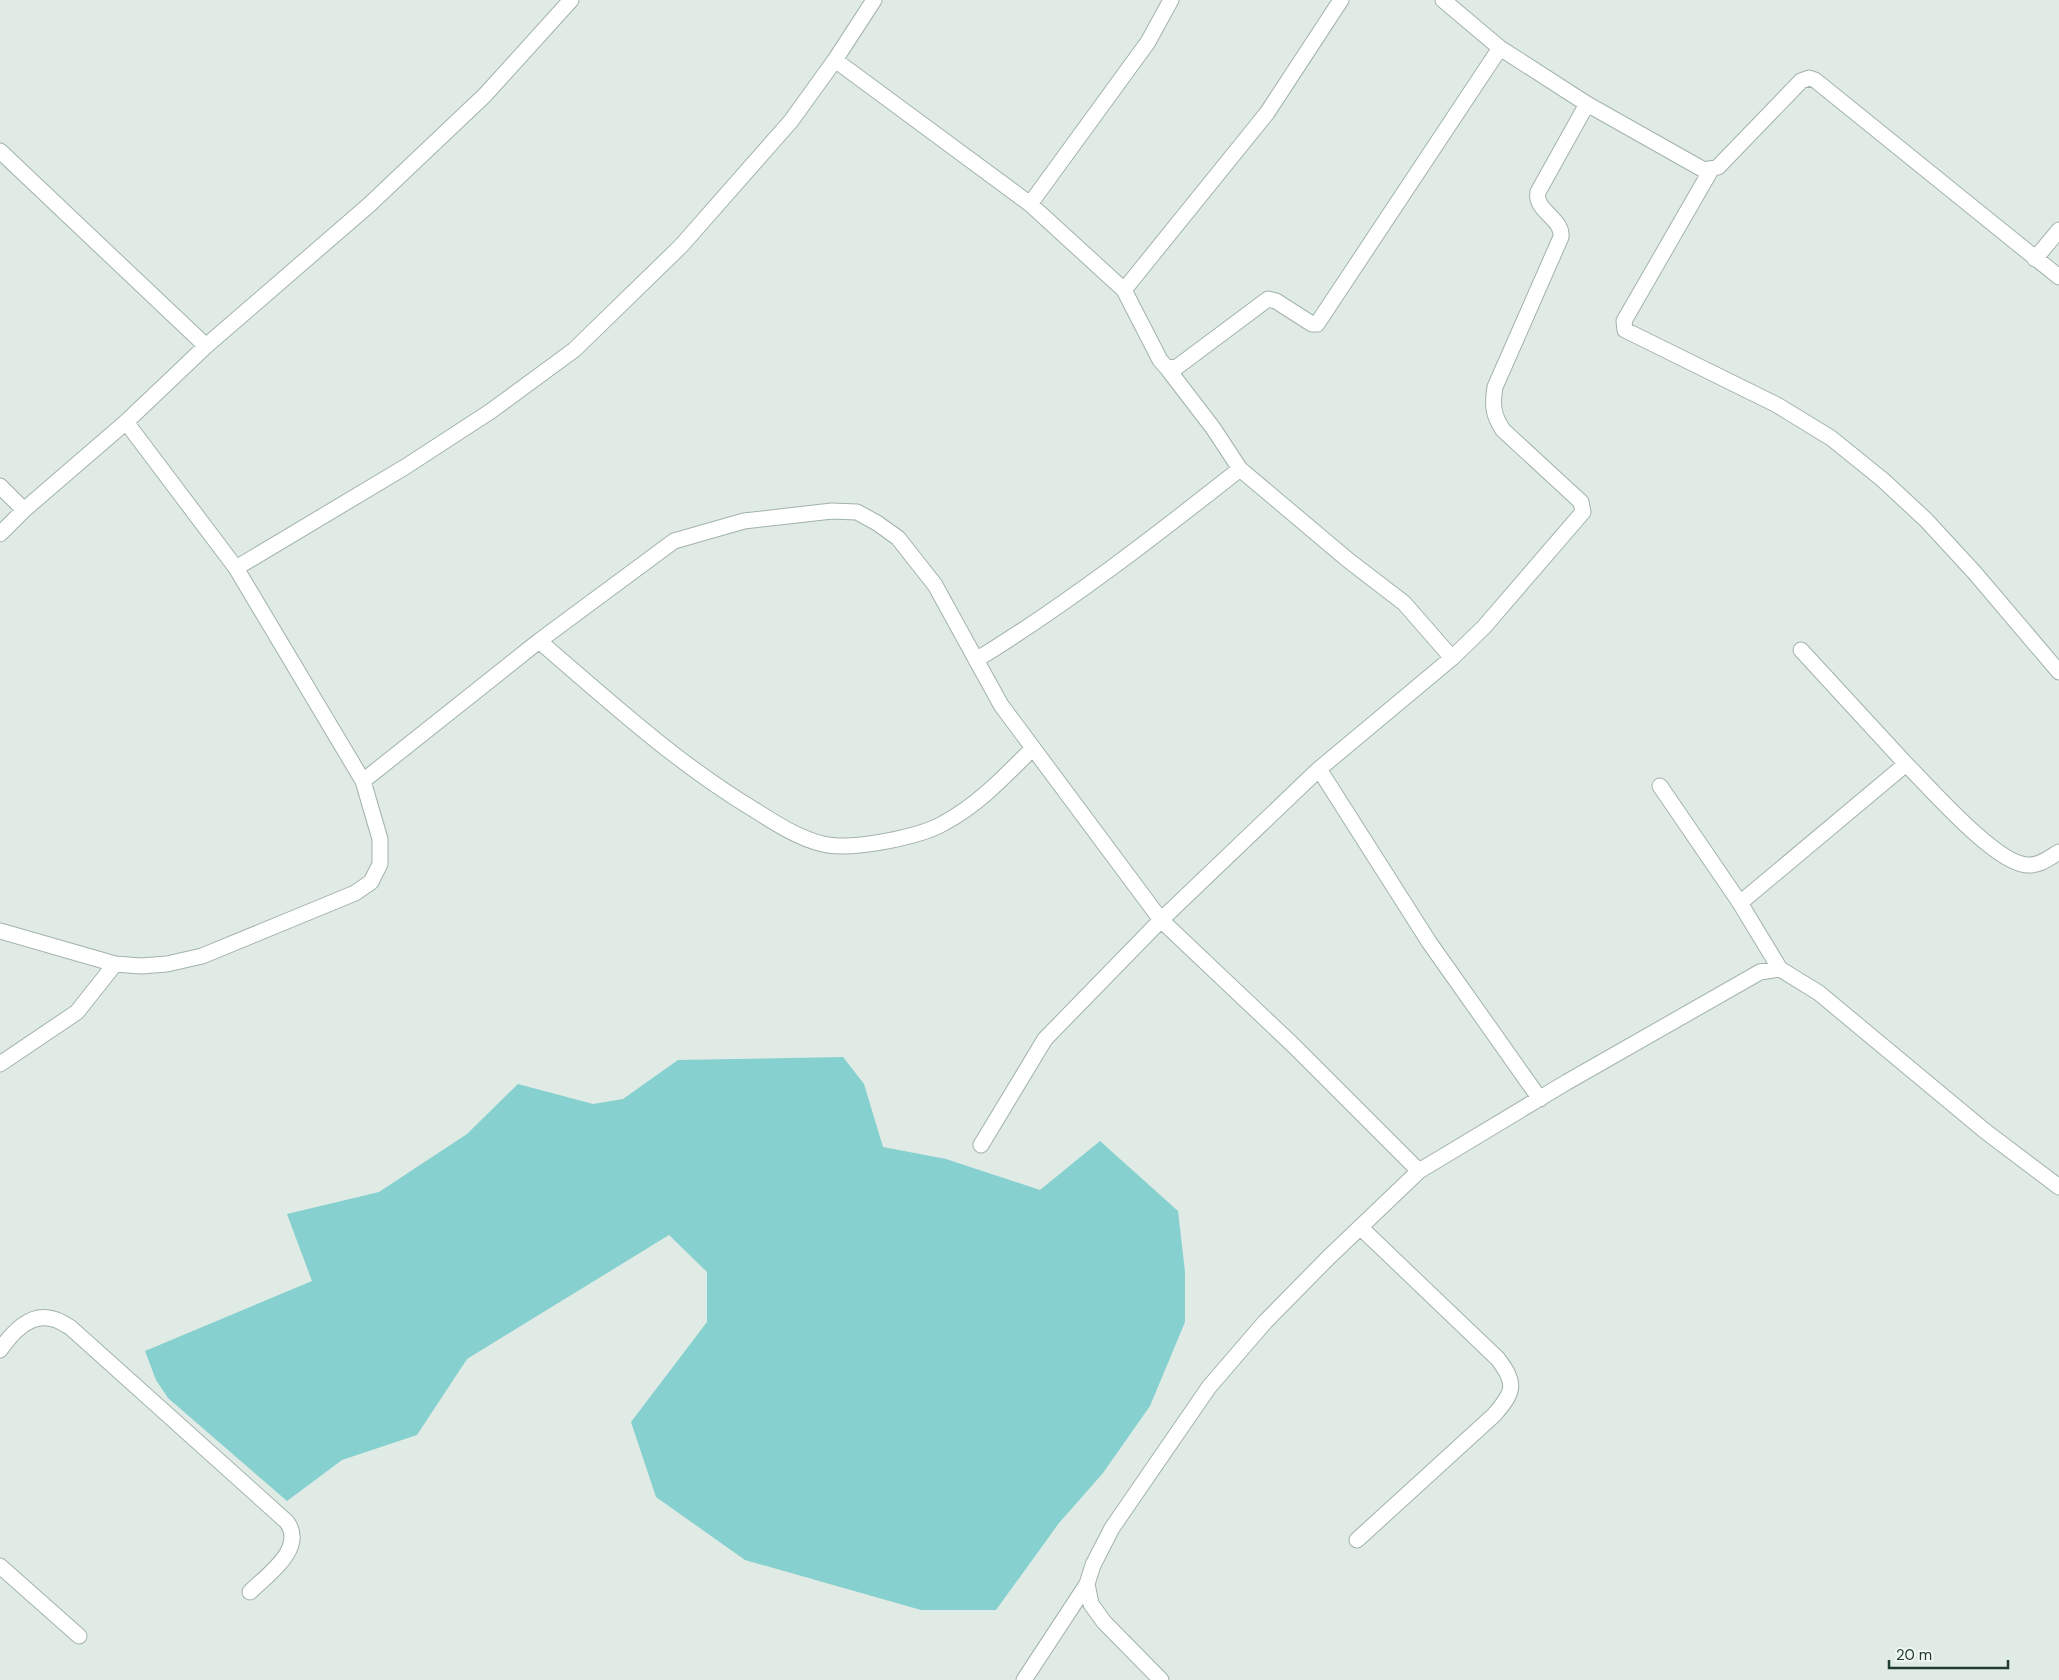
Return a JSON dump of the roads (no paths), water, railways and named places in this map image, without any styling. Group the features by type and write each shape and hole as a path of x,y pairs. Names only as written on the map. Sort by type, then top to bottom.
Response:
{"street":[{"path":"0,534 24,510 126,422 206,346 377,198 485,95 571,0"},
{"path":"236,568 412,462 491,410 574,350 681,246 790,121 874,0"},
{"path":"1030,204 1148,42 1171,0"},
{"path":"1124,290 1268,112 1341,0"},
{"path":"1443,0 1500,48 1587,104 1698,167 1711,170 1718,167 1801,82 1809,78 1815,80 2059,277"},
{"path":"1167,368 1176,367 1268,299 1276,301 1312,324 1317,324 1500,48"},
{"path":"834,60 1030,204 1124,290 1160,360 1214,428 1240,469 1404,604 1452,658"},
{"path":"981,1145 1044,1039 1161,920 1319,769 1452,658 1484,627 1583,512 1581,502 1503,430 1495,418 1492,405 1495,387 1561,237 1559,226 1538,202 1538,192 1587,104"},
{"path":"0,151 206,346"},
{"path":"1711,170 1624,321 1625,330 1769,401 1831,438 1883,480 1926,520 1974,572 2059,672"},
{"path":"2035,259 2059,230"},
{"path":"0,932 115,964 158,964 202,956 355,893 371,882 380,864 380,839 364,781 236,568 126,422"},
{"path":"976,660 1028,629 1131,555 1240,469"},
{"path":"0,486 24,510"},
{"path":"364,781 540,641 674,541 744,521 832,511 857,512 898,538 935,585 1001,705 1161,920 1293,1045 1419,1171"},
{"path":"540,641 659,744 734,798 782,828 824,845 882,844 943,824 984,798 1033,748"},
{"path":"1801,650 1906,764 1990,847 2018,863 2032,864 2045,860 2059,852"},
{"path":"1740,903 1906,764"},
{"path":"1319,769 1429,942 1540,1099"},
{"path":"1660,786 1740,903 1780,969 1819,993 1986,1131 2059,1187"},
{"path":"0,1064 77,1012 115,964"},
{"path":"1024,1680 1087,1584 1093,1565 1112,1528 1209,1387 1264,1322 1419,1171 1760,972 1780,969"},
{"path":"1357,1540 1494,1416 1507,1400 1512,1387 1510,1374 1498,1359 1360,1227"},
{"path":"0,1350 21,1326 36,1319 53,1318 71,1328 287,1522 292,1528 291,1548 286,1556 250,1592"},
{"path":"0,1566 79,1636"},
{"path":"1087,1584 1091,1604 1104,1622 1160,1680"}],"water":[{"path":"843,1057 864,1084 883,1147 946,1159 1040,1190 1100,1141 1178,1211 1185,1272 1185,1322 1150,1406 1103,1473 1059,1523 996,1610 921,1610 745,1560 656,1497 631,1422 707,1322 707,1272 669,1235 467,1359 417,1435 342,1460 287,1501 168,1398 156,1380 145,1351 312,1281 287,1214 379,1192 467,1134 518,1084 593,1104 623,1099 678,1060"}]}
